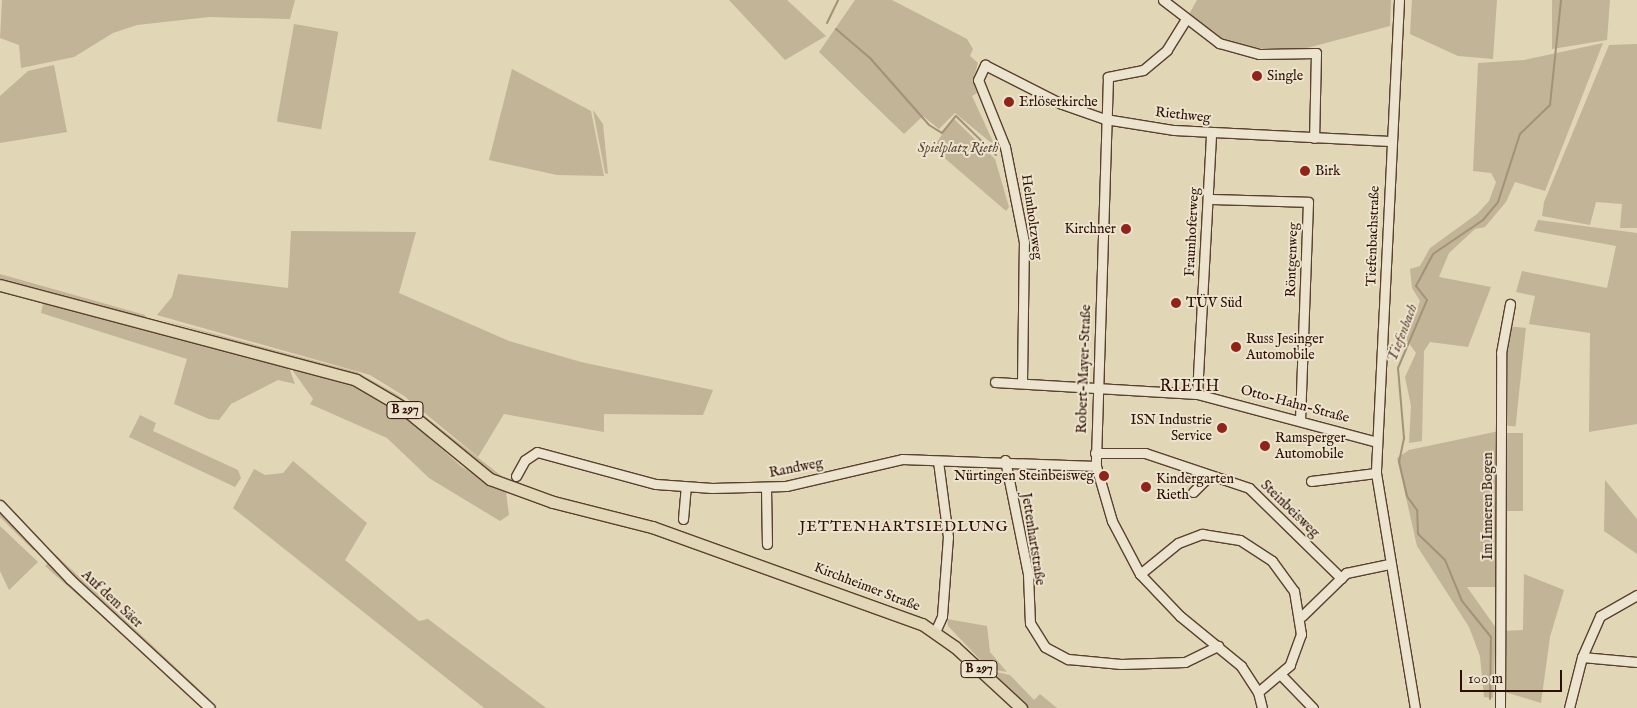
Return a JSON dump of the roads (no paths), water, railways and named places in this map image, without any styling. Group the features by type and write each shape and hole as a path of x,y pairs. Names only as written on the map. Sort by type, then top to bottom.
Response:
{"main road":[{"name":"Kirchheimer Straße","path":"0,285 341,374 387,396 490,479 792,575 906,616 935,632 1021,708"}],"street":[{"path":"1163,0 1219,42 1244,51 1316,53 1314,138"},
{"name":"Tiefenbachstraße","path":"1399,0 1390,141 1376,472 1388,564 1415,708"},
{"name":"Robert-Mayer-Straße","path":"1186,19 1167,50 1143,70 1108,77 1095,388 1096,466 1112,521 1140,574 1180,616 1241,666 1258,692 1261,707"},
{"name":"Riethweg","path":"985,65 1062,104 1105,119 1211,132 1390,141"},
{"name":"Helmholtzweg","path":"985,65 978,80 1005,147 1024,242 1022,382"},
{"name":"Fraunhoferweg","path":"1197,394 1211,132"},
{"name":"Röntgenweg","path":"1208,199 1308,202 1300,418"},
{"name":"Im Inneren Bogen","path":"1500,708 1501,353 1510,304"},
{"name":"Otto-Hahn-Straße","path":"995,382 1022,382 1197,394 1300,418 1377,442"},
{"name":"Randweg","path":"516,476 530,455 545,453 626,478 686,487 766,488 902,459 938,461 1005,460 1096,466"},
{"name":"Steinbeisweg","path":"1095,453 1144,453 1210,474 1257,494 1341,578"},
{"name":"Jettenhartstraße","path":"1005,460 1028,574 1030,623 1045,648 1068,659 1121,664 1185,662 1218,646"},
{"path":"935,632 942,616 948,546 938,461"},
{"path":"1311,481 1376,472"},
{"path":"1193,492 1210,474"},
{"path":"683,519 686,487"},
{"path":"766,488 766,544"},
{"name":"Auf dem Säer","path":"0,505 63,573 210,708"},
{"path":"1140,574 1178,542 1202,534 1227,535 1253,546 1272,561 1294,592 1302,616 1296,653 1281,675 1258,692"},
{"path":"1302,616 1341,578 1388,564"},
{"path":"1570,708 1582,657 1606,610 1637,595"},
{"path":"1582,657 1637,662"},
{"path":"1281,675 1313,708"}],"waterway":[{"path":"827,23 838,0"},
{"name":"Tiefenbach","path":"1490,699 1491,637 1462,601 1445,560 1418,534 1417,510 1407,496 1399,462 1404,438 1398,368 1427,300 1416,286 1433,254 1483,220 1498,202 1520,134 1550,105 1561,0"},
{"path":"836,29 870,58 929,125 942,133 956,116 996,155"}],"place":[{"name":"Single","path":"1257,76"},
{"name":"Erlöserkirche","path":"1009,102"},
{"name":"Birk","path":"1305,171"},
{"name":"Kirchner","path":"1126,229"},
{"name":"TÜV Süd","path":"1176,303"},
{"name":"Russ Jesinger Automobile","path":"1236,347"},
{"name":"ISN Industrie Service","path":"1222,428"},
{"name":"Ramsperger Automobile","path":"1265,446"},
{"name":"Nürtingen Steinbeisweg","path":"1104,476"},
{"name":"Kindergarten Rieth","path":"1146,487"}],"district":[{"name":"RIETH","path":"1190,387"},
{"name":"JETTENHARTSIEDLUNG","path":"904,527"}],"park label":[{"name":"Spielplatz Rieth","path":"958,148"}]}
